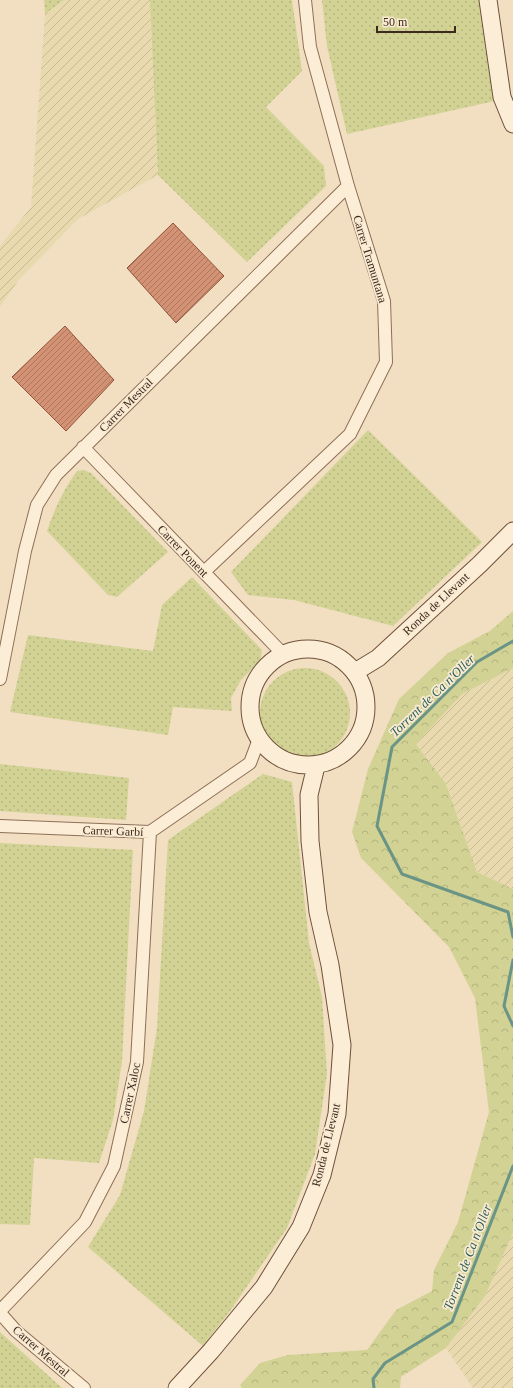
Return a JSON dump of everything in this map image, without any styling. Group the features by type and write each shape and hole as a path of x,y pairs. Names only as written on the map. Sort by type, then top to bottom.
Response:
{"main road":[{"path":"488,0 502,97 513,124"},
{"name":"Ronda de Llevant","path":"355,672 378,658 480,564 513,531"},
{"path":"302,649 322,651 340,658 355,672 361,682 366,701 365,724 356,742 332,761 316,766 296,765 273,754 259,739 254,729 250,710 251,695 259,676 267,666 283,654 302,649"},
{"name":"Ronda de Llevant","path":"177,1388 211,1351 264,1287 301,1227 322,1175 337,1114 342,1045 330,965 318,912 310,841 308,795 316,766"}],"street":[{"name":"Carrer Tramuntana","path":"204,572 350,434 386,362 384,301 348,186 310,46 305,0"},
{"name":"Carrer Mestral","path":"0,679 25,551 37,505 56,475 348,186"},
{"name":"Carrer Ponent","path":"83,447 283,654"},
{"name":"Carrer Garbí","path":"0,826 150,832 250,763 259,739"},
{"name":"Carrer Xaloc","path":"0,1312 85,1222 114,1166 137,1062 150,832"},
{"name":"Carrer Mestral","path":"0,1312 16,1332 84,1388"}],"shaded area":[{"path":"64,0 150,0 158,175 78,219 18,281 0,307 0,246 31,207 45,14"},
{"path":"513,668 513,889 477,872 446,784 416,744 462,694"},
{"path":"513,1233 513,1388 473,1388 446,1348 485,1296"}],"green space":[{"path":"44,0 64,0 45,14"},
{"path":"150,0 292,0 302,71 266,107 324,166 326,186 247,262 158,175"},
{"path":"322,0 481,0 499,100 347,134 327,46"},
{"path":"368,430 482,542 393,626 294,600 248,595 231,572"},
{"path":"84,470 91,473 168,552 117,597 108,595 47,531 67,485 77,471"},
{"path":"192,577 262,650 260,661 241,680 231,698 232,711 173,707 168,735 10,712 28,635 153,651 162,605"},
{"path":"513,611 513,668 462,694 416,744 446,784 477,872 513,889 513,1233 485,1296 446,1348 401,1377 400,1388 242,1388 240,1385 260,1363 288,1355 367,1350 396,1310 432,1291 434,1270 458,1222 489,1112 475,998 449,947 361,858 352,832 368,769 399,699 448,653 490,631"},
{"path":"305,668 322,671 337,681 347,696 350,713 347,730 337,745 322,755 305,758 288,755 273,745 263,730 260,713 263,696 273,681 288,671"},
{"path":"0,764 129,778 126,820 0,811"},
{"path":"263,774 292,782 309,943 322,997 327,1074 315,1154 287,1228 230,1311 203,1346 88,1247 120,1195 144,1111 157,1028 168,840"},
{"path":"0,843 133,850 122,1061 113,1120 99,1163 34,1158 30,1225 0,1224"},
{"path":"0,1332 62,1388 0,1388"}],"building":[{"path":"173,223 224,276 176,323 127,268"},
{"path":"65,326 114,380 66,431 12,377"}],"waterway":[{"name":"Torrent de Ca n'Oller","path":"513,641 477,662 392,747 377,826 402,874 508,912 513,937"},
{"name":"Torrent de Ca n'Oller","path":"513,960 504,1006 513,1026"},
{"name":"Torrent de Ca n'Oller","path":"374,1388 373,1379 385,1363 452,1322 513,1166"}]}
